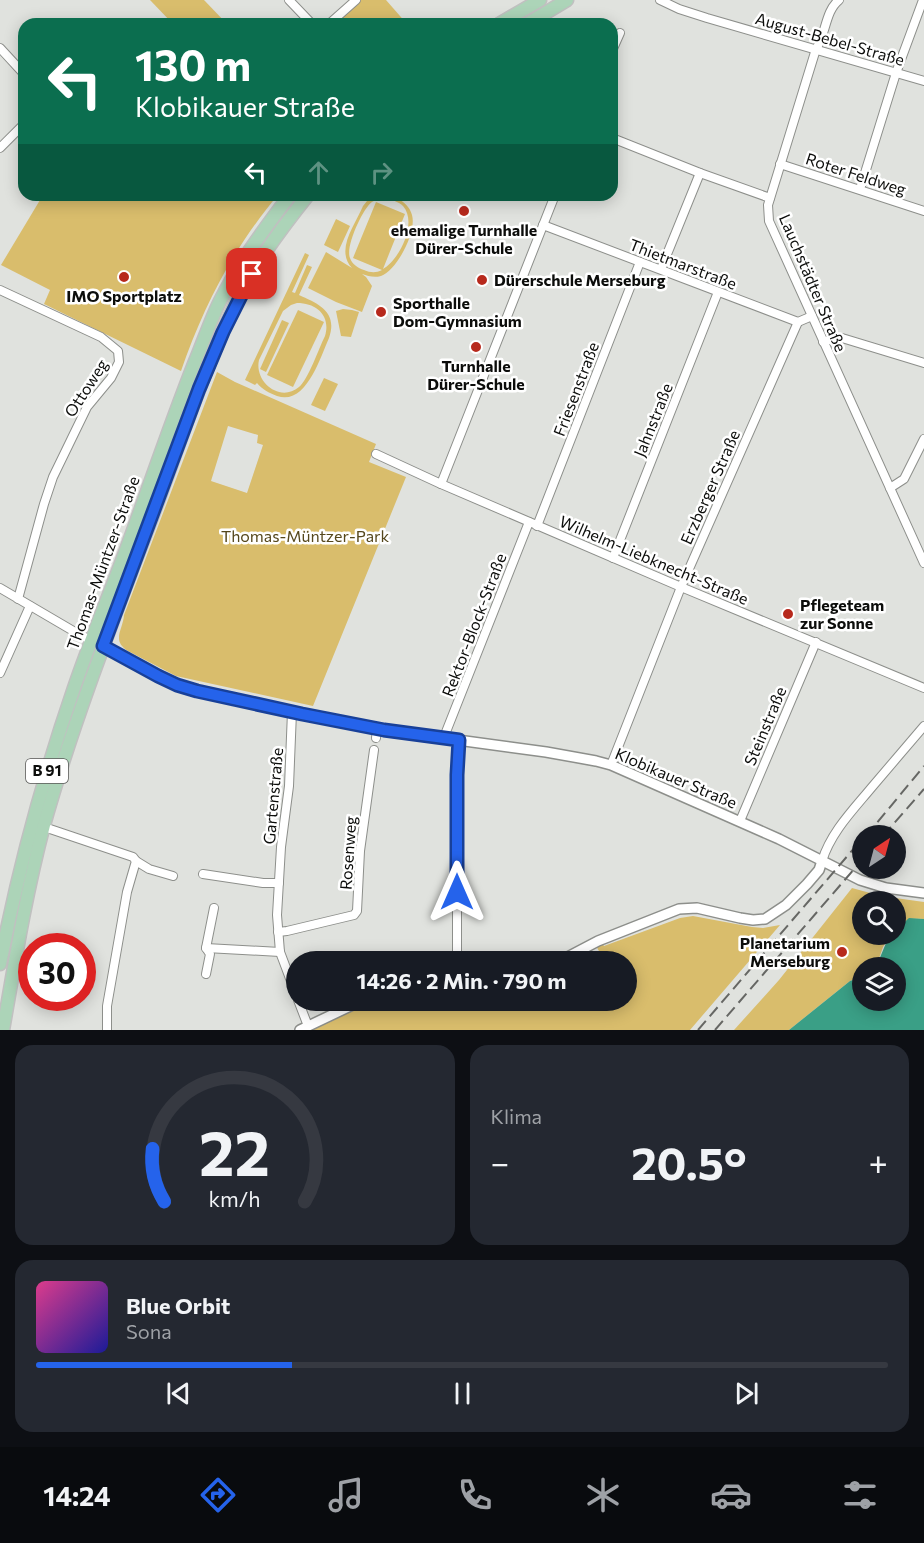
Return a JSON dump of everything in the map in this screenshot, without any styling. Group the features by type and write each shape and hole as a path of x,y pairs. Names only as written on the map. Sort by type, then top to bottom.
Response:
{"main road":[{"path":"509,18 540,0"},
{"path":"537,18 567,0"},
{"name":"Thomas-Müntzer-Straße","path":"0,964 31,825 58,734 187,383 220,302 248,253 285,201"},
{"name":"Thomas-Müntzer-Straße","path":"3,1030 22,918 44,827 61,769 103,646 195,399 223,332 244,287 259,262 303,201"}],"street":[{"path":"289,0 306,18"},
{"path":"336,18 356,0"},
{"name":"August-Bebel-Straße","path":"660,0 707,18 924,81"},
{"path":"860,189 896,72 923,0"},
{"name":"Lauchstädter Straße","path":"834,2 821,42 816,49 780,164 768,211 770,221 823,342 924,563"},
{"path":"618,38 620,33"},
{"path":"0,48 18,68"},
{"path":"0,148 18,129"},
{"path":"618,140 770,198"},
{"name":"Roter Feldweg","path":"780,164 924,211"},
{"path":"661,269 700,173"},
{"path":"441,484 553,201"},
{"name":"Thietmarstraße","path":"543,225 798,322"},
{"name":"Friesenstraße","path":"533,524 640,262"},
{"name":"Ottoweg","path":"0,290 101,338 118,351 119,362 111,378 87,407 53,477 18,599"},
{"name":"Jahnstraße","path":"613,558 718,292"},
{"path":"798,322 812,316"},
{"name":"Erzberger Straße","path":"610,765 681,587 798,322"},
{"path":"823,342 842,338 924,363"},
{"path":"890,488 904,479 924,439"},
{"name":"Wilhelm-Liebknecht-Straße","path":"376,454 533,524 924,688"},
{"name":"Rektor-Block-Straße","path":"444,737 533,524"},
{"name":"Klobikauer Straße","path":"0,588 91,640 177,685 377,733 444,737 569,756 610,765 780,839 860,880 874,885 924,893"},
{"path":"0,673 30,606"},
{"name":"Steinstraße","path":"740,821 816,642"},
{"name":"Gartenstraße","path":"286,968 280,952 278,932 279,883 289,786 292,712"},
{"path":"579,951 598,941 680,909 697,908 740,918 765,919 786,905 817,873 825,852 848,815 924,726"},
{"path":"458,951 457,775 459,740"},
{"name":"Rosenweg","path":"278,932 354,915 357,910 360,851 374,750"},
{"path":"50,829 135,859 148,869 173,876"},
{"path":"107,1030 107,1006 135,859"},
{"path":"203,874 263,883 279,883"},
{"path":"206,974 210,954 206,948 214,908"},
{"path":"206,948 280,952"},
{"name":"Gartenstraße","path":"300,1011 304,1028"},
{"path":"304,1028 340,1011"}],"green space":[{"path":"150,0 204,0 221,18 167,18"},
{"path":"361,0 386,0 402,18 342,18"},
{"name":"IMO Sportplatz","path":"39,201 273,201 247,235 221,278 199,324 181,371 44,304 50,290 1,265"},
{"path":"367,201 374,201 364,212 356,228 349,253 355,266 369,272 382,270 353,258 376,202 405,214 383,269 395,258 405,240 407,231 407,213 403,206 394,201 404,203 410,210 413,222 409,240 393,266 381,276 373,277 362,274 372,286 362,312 308,288 326,252 352,268 347,261 346,245"},
{"path":"336,219 350,226 338,252 324,245"},
{"path":"305,253 309,255 292,292 295,293 307,265 312,267 299,295 325,310 331,322 329,338 316,368 304,387 296,394 287,397 274,395 257,383 255,385 245,380","holes":["291,305 311,305 321,312 326,322 325,336 310,371 302,383 292,391 284,393 270,388 264,382 260,376 259,360 283,311"]},
{"path":"343,309 359,312 351,337 341,336 336,311"},
{"path":"298,310 324,322 293,387 267,375"},
{"path":"282,320 289,323 266,372 260,369"},
{"name":"Thomas-Müntzer-Park","path":"217,372 376,444 369,462 406,477 313,706 176,676 123,647 119,634 124,615","holes":["228,426 258,435 257,443 263,445 247,493 211,481"]},
{"path":"324,378 338,384 325,411 311,405"},
{"path":"852,888 863,891 852,891 852,945 884,945 880,957 852,957 852,980 789,1030 734,1030 779,980"},
{"path":"906,899 924,902 924,919 906,922"},
{"path":"693,916 763,928 780,925 690,1030 309,1030 352,1011 637,1011 637,951 599,951 596,946 602,943 604,946 680,918"}],"shaded area":[{"path":"909,918 924,919 924,1030 789,1030 852,980 852,1011 906,1011 906,957 880,957 885,945 906,945 906,921"}],"railway":[{"path":"875,825 924,766"},
{"path":"893,825 924,789"},
{"path":"698,1030 852,851"},
{"path":"715,1030 852,872"}],"place":[{"name":"ehemalige Turnhalle Dürer-Schule","path":"464,211"},
{"name":"IMO Sportplatz","path":"124,277"},
{"name":"Dürerschule Merseburg","path":"482,280"},
{"name":"Sporthalle Dom-Gymnasium","path":"381,312"},
{"name":"Turnhalle Dürer-Schule","path":"476,347"},
{"name":"Pflegeteam zur Sonne","path":"788,614"},
{"name":"Planetarium Merseburg","path":"842,952"}],"route":[{"path":"252,274 223,332 199,389 103,646 158,676 197,691 384,730 459,740 457,892"}]}
